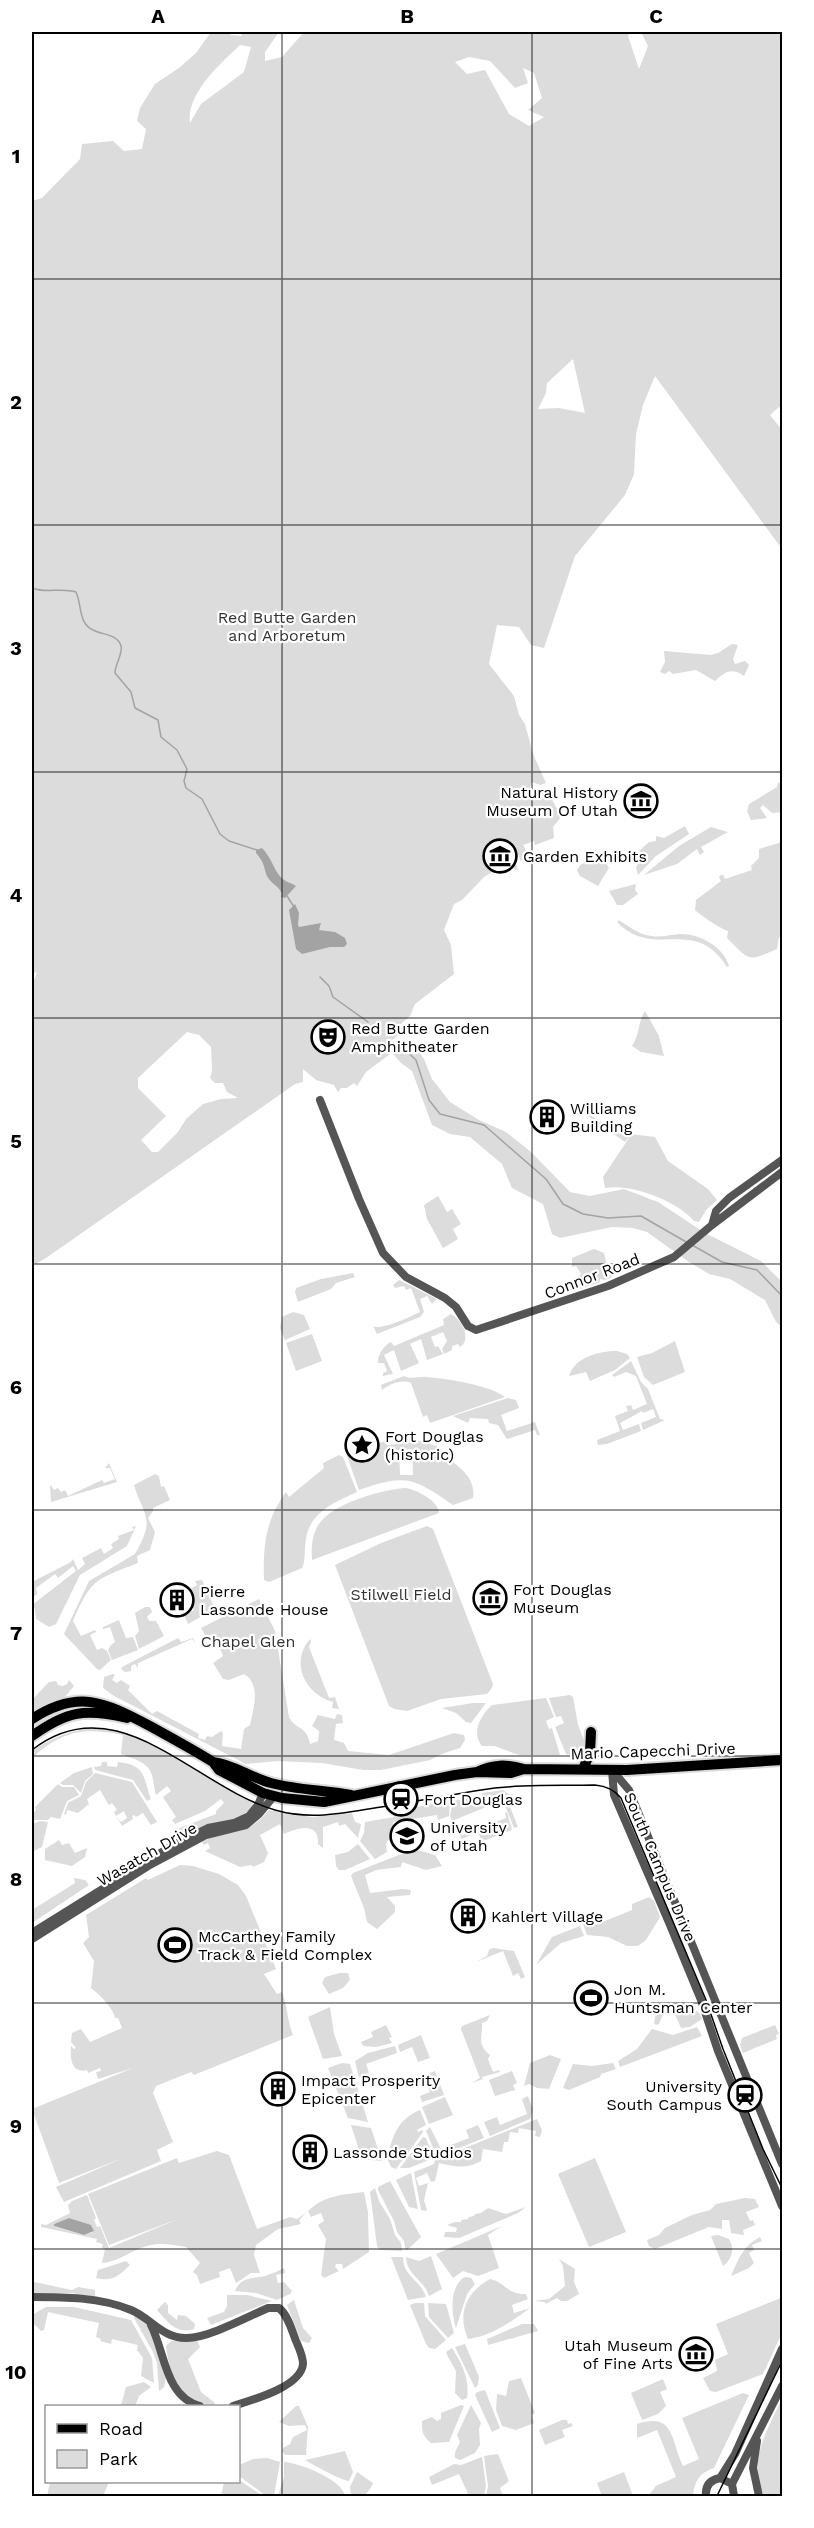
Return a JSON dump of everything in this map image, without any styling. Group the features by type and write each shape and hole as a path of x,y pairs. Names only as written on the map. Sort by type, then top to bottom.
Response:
{"main road":[{"name":"Mario Capecchi Drive","path":"32,1719 57,1706 86,1701 114,1707 213,1762 219,1770 263,1792 274,1796 324,1802 338,1800 346,1794"},
{"name":"Mario Capecchi Drive","path":"32,1736 61,1718 90,1711 140,1721"},
{"path":"583,1769 590,1753 591,1732"},
{"name":"Mario Capecchi Drive","path":"477,1772 490,1766 511,1765 524,1768 612,1770 783,1760"},
{"name":"Mario Capecchi Drive","path":"213,1762 223,1762 258,1779 281,1786 346,1794 477,1772 511,1773 524,1768"},
{"path":"263,1792 315,1797 346,1794"}],"street":[{"name":"Connor Road","path":"320,1100 383,1253 406,1277 445,1298 456,1307 472,1329 484,1329 608,1286 674,1257 701,1233 783,1173"},
{"path":"712,1225 716,1211 729,1198 783,1160"},
{"name":"South Campus Drive","path":"612,1770 629,1790 783,2164"},
{"name":"South Campus Drive","path":"612,1770 614,1795 670,1925 701,2001 718,2051 783,2206"},
{"name":"Wasatch Drive","path":"32,1933 175,1844 208,1828 234,1824 249,1816 263,1792"},
{"name":"Wasatch Drive","path":"32,1940 148,1866 206,1835 246,1825 264,1809 274,1796"},
{"path":"32,2297 70,2297 130,2310 149,2321 163,2333 183,2338"},
{"path":"164,2356 164,2348 168,2341 197,2337 268,2308 279,2308 284,2312 302,2358 300,2372 289,2384 236,2405"},
{"path":"149,2321 164,2356 170,2380 187,2401 197,2405"},
{"path":"706,2496 710,2482 720,2478 735,2454 783,2349"},
{"path":"734,2496 732,2484 783,2386"},
{"path":"759,2434 753,2468 759,2496"},
{"path":"720,2478 732,2484"}],"green space":[{"name":"Red Butte Garden and Arboretum","path":"211,32 232,32 230,35 241,36 243,32 279,32 265,52 265,61 282,57 304,32 630,32 628,36 639,69 648,46 641,32 782,32 782,408 779,407 770,415 782,430 782,549 655,376 643,405 636,434 634,474 625,495 575,556 544,648 531,645 519,627 497,625 489,664 514,696 533,754 546,783 540,785 532,782 530,787 550,795 561,817 553,827 554,838 535,845 534,841 523,845 530,858 520,861 519,855 509,859 511,863 515,861 518,870 511,868 492,872 484,877 462,900 454,904 444,930 451,945 454,974 415,1004 410,1016 394,1030 398,1035 390,1042 390,1054 366,1072 357,1086 354,1083 347,1088 341,1088 338,1092 334,1085 316,1080 303,1069 303,1082 295,1084 32,1266 32,986 37,972 32,974 32,201 42,198 80,159 82,144 113,141 124,151 142,149 146,129 137,121 140,108 155,84 196,53","holes":["240,45 251,47 244,72 201,104 190,123 193,101 214,70","469,57 490,61 515,88 528,83 523,68 534,73 542,98 528,110 544,117 529,126 509,114 485,70 467,74 455,62","573,359 585,413 559,408 538,409 546,393 547,383","187,1032 199,1035 211,1047 210,1078 215,1083 223,1083 227,1092 238,1098 221,1099 203,1104 186,1119 178,1132 158,1152 152,1152 141,1140 166,1116 138,1088 138,1078"]},
{"path":"732,644 738,645 733,659 735,664 745,661 749,665 744,676 732,671 715,681 696,670 673,674 669,671 665,674 660,672 665,662 664,651 711,655"},
{"path":"782,781 782,812 772,813 763,805 760,808 767,818 751,820 747,811 749,804 777,787"},
{"path":"685,826 689,834 656,856 638,875 636,867 640,861 639,851 649,842 656,841 656,836 664,838"},
{"path":"711,827 728,832 701,847 704,852 700,855 697,849 677,864 644,875 679,846"},
{"path":"782,842 782,938 779,937 777,949 760,956 749,957 727,938 728,931 695,910 696,900 721,881 719,877 721,875 725,879 752,870 751,866 759,858 759,849"},
{"path":"599,859 605,861 609,868 598,886 580,876 577,870 581,864"},
{"path":"636,884 635,890 638,894 623,905 617,905 609,891"},
{"path":"618,920 647,935 696,936 717,948 729,966 727,967 714,952 701,943 688,940 646,938 632,933 618,923"},
{"path":"645,1011 659,1036 664,1056 641,1052 632,1046"},
{"path":"399,1041 416,1048 424,1059 432,1079 450,1102 479,1120 506,1132 531,1152 570,1192 590,1196 624,1189 658,1202 705,1233 761,1261 782,1282 782,1327 776,1322 765,1300 730,1279 709,1274 647,1232 633,1228 612,1227 560,1238 552,1234 543,1204 512,1188 502,1164 470,1137 450,1134 432,1125 412,1071 393,1054 394,1047"},
{"path":"571,1104 608,1126 630,1134 655,1137 668,1161 708,1189 717,1200 706,1210 699,1222 653,1195 627,1188 605,1188 603,1177 631,1135 625,1142"},
{"path":"438,1196 447,1212 452,1209 461,1224 453,1229 458,1239 443,1248 427,1219 424,1205"},
{"path":"594,1249 604,1253 608,1271 612,1274 611,1278 600,1279 600,1282 580,1289 577,1277 581,1274 576,1266 572,1267 572,1258"},
{"path":"353,1273 355,1277 336,1283 331,1289 298,1302 296,1288 321,1279"},
{"path":"399,1280 437,1299 432,1304 427,1296 420,1299 424,1312 420,1317 377,1334 373,1326 382,1327 420,1312 411,1288 406,1290 404,1286 395,1288 393,1285"},
{"path":"293,1312 304,1315 310,1329 285,1340 280,1328 282,1317"},
{"path":"451,1314 462,1325 465,1335 464,1344 460,1347 458,1344 452,1346 452,1350 444,1354 442,1349 447,1341 443,1332 431,1337 435,1347 438,1346 443,1354 427,1360 421,1339 410,1344 419,1363 401,1371 394,1350 384,1355 393,1374 383,1376 383,1373 387,1371 384,1363 378,1363 378,1360 386,1346 391,1342 394,1346 444,1325 443,1319"},
{"path":"312,1334 322,1361 296,1371 286,1343"},
{"path":"675,1341 685,1372 653,1385 644,1377 637,1357 652,1353"},
{"path":"617,1351 627,1354 630,1358 615,1370 590,1381 586,1372 569,1376 576,1364 588,1356"},
{"path":"631,1361 641,1382 648,1389 660,1419 665,1420 643,1430 641,1423 656,1417 653,1409 643,1413 642,1411 620,1423 623,1430 639,1424 641,1431 607,1444 598,1445 597,1440 620,1431 615,1416 628,1411 626,1406 631,1405 633,1410 647,1404 636,1376 626,1372 614,1377 612,1375"},
{"path":"404,1376 468,1383 489,1389 505,1397 430,1423 427,1415 423,1417 411,1383 396,1383 382,1390 381,1385"},
{"path":"508,1398 516,1400 519,1408 501,1415 507,1431 535,1422 540,1435 537,1435 535,1430 507,1439 498,1425 489,1423 488,1419 470,1418 468,1423 453,1416"},
{"path":"399,1439 400,1444 409,1443 413,1439 439,1447 436,1451 456,1464 471,1482 473,1498 453,1505 418,1484 398,1480 359,1490 346,1453 386,1441 387,1445 396,1444","holes":["412,1449 413,1475 400,1475 399,1450"]},
{"path":"339,1455 343,1457 357,1492 318,1515 308,1530 302,1568 269,1582 264,1580 267,1534 279,1503 286,1492 289,1497 324,1468 323,1463"},
{"path":"109,1463 117,1482 51,1502 50,1484 54,1490 58,1488 61,1492 65,1490 68,1496 102,1480 104,1483 115,1479 110,1468 105,1468"},
{"path":"155,1474 159,1476 161,1487 164,1486 170,1500 153,1508 148,1518 155,1532 150,1550 137,1556 138,1563 96,1582 85,1596 73,1621 81,1636 95,1630 96,1632 90,1635 97,1650 102,1648 107,1651 111,1660 100,1670 64,1634 89,1581 135,1554 147,1525 134,1485"},
{"path":"405,1488 426,1496 435,1504 439,1513 312,1560 315,1532 319,1524 335,1510 358,1499"},
{"path":"136,1526 127,1546 80,1575 56,1624 49,1627 36,1619 32,1605 76,1571 73,1566 58,1578 55,1574 36,1588 37,1594 32,1598 32,1582 73,1559 78,1570 85,1564 82,1558 101,1548 104,1554 113,1548 111,1544 119,1539 118,1536 134,1530 132,1527"},
{"name":"Stilwell Field","path":"427,1526 433,1529 493,1684 487,1694 441,1699 407,1711 389,1706 335,1565 381,1543"},
{"path":"202,1580 215,1609 188,1624 184,1615 194,1610 186,1591 197,1585 195,1581"},
{"name":"Chapel Glen","path":"259,1599 275,1631 289,1717 304,1731 310,1744 318,1741 319,1731 312,1726 318,1715 335,1719 337,1714 342,1715 343,1723 336,1724 334,1740 344,1743 348,1751 389,1755 454,1733 464,1735 465,1740 460,1748 430,1760 381,1770 363,1770 322,1763 278,1761 246,1764 114,1696 103,1688 104,1677 113,1674 115,1675 112,1680 117,1683 121,1680 130,1686 128,1690 152,1714 157,1711 199,1734 198,1738 205,1740 207,1736 212,1737 221,1731 223,1733 222,1746 241,1749 244,1729 250,1725 253,1712 255,1691 253,1684 244,1674 229,1680 223,1679 213,1663 223,1656 214,1634 206,1636 201,1628"},
{"path":"145,1607 150,1607 152,1612 147,1617 149,1621 156,1621 164,1636 139,1649 135,1636 139,1631 135,1613"},
{"path":"119,1620 126,1638 133,1637 138,1650 112,1660 108,1650 115,1642 110,1627 103,1629 103,1627"},
{"path":"178,1638 181,1642 193,1638 195,1643 192,1639 138,1663 138,1668 135,1664 131,1666 131,1671 125,1672 121,1669 122,1667"},
{"path":"310,1639 309,1647 329,1698 335,1697 339,1709 332,1708 333,1702 315,1693 304,1677 301,1658"},
{"path":"69,1680 74,1686 63,1699 52,1701 32,1713 32,1700 49,1682 56,1681 58,1685 63,1686"},
{"path":"570,1695 573,1697 578,1725 587,1748 586,1752 580,1752 580,1757 566,1754 555,1727 564,1723 561,1716 556,1717 549,1698"},
{"path":"546,1698 554,1717 546,1721 549,1729 552,1728 560,1755 519,1755 494,1746 482,1746 477,1736 478,1725 492,1705"},
{"path":"486,1703 471,1723 466,1722 456,1713 442,1708"},
{"path":"96,1728 116,1731 156,1747 253,1803 250,1809 234,1820 211,1829 182,1835 179,1828 216,1814 224,1803 221,1799 205,1811 175,1824 172,1820 176,1817 163,1797 171,1791 167,1786 156,1795 150,1770 139,1761 121,1754 123,1735 96,1731 74,1733 53,1742 32,1758 32,1751 54,1738 78,1730"},
{"path":"102,1762 107,1762 107,1766 117,1767 118,1762 139,1769 145,1779 151,1799 147,1801 133,1780 95,1770 94,1767 101,1766"},
{"path":"92,1767 93,1774 85,1781 81,1793 73,1785 60,1783 74,1773"},
{"path":"95,1773 132,1782 157,1822 151,1825 143,1813 136,1817 132,1816 133,1819 122,1826 117,1817 121,1822 127,1818 124,1811 116,1816 114,1812 117,1810 112,1803 109,1805 100,1790 87,1799 89,1804 78,1813 67,1810 66,1815 64,1814 68,1803 81,1796 86,1782"},
{"path":"58,1784 62,1787 74,1787 79,1795 67,1801 60,1819 51,1817 48,1820 33,1820 35,1807"},
{"path":"503,1790 512,1794 517,1804 510,1807 518,1827 514,1828 504,1803 498,1802 452,1821 450,1816 453,1801"},
{"path":"450,1801 449,1816 438,1820 437,1815 393,1822 396,1838 388,1840 387,1852 375,1859 360,1841 364,1833 365,1822 394,1817 393,1811"},
{"path":"269,1810 312,1817 352,1813 355,1822 361,1824 358,1838 345,1824 339,1826 338,1822 323,1827 323,1848 318,1844 315,1832 311,1829 301,1828 284,1834 280,1824 260,1835 268,1853 264,1862 253,1867 252,1865 240,1867 205,1851 210,1848 208,1843 204,1845 202,1842 252,1826"},
{"path":"507,1812 512,1830 486,1840 481,1839 478,1833 461,1839 460,1836 506,1818 505,1813"},
{"path":"32,1822 48,1822 42,1847 32,1852"},
{"path":"59,1840 62,1845 69,1843 75,1853 87,1848 85,1857 72,1866 45,1860 45,1849"},
{"path":"358,1844 370,1859 345,1870 339,1870 336,1866 335,1855 348,1852"},
{"path":"414,1849 435,1855 442,1866 426,1870 402,1862 401,1867 376,1870 365,1875 370,1893 411,1890 410,1895 387,1897 395,1906 395,1912 377,1929 367,1922 351,1876 353,1873"},
{"path":"180,1865 193,1866 219,1874 238,1885 246,1896 276,1969 264,1974 277,1994 282,1992 293,2035 194,2075 191,2072 156,2086 153,2093 173,2142 157,2150 161,2161 64,2202 56,2187 123,2158 59,2183 32,2109 133,2068 98,2079 96,2072 101,2071 100,2068 88,2073 87,2070 78,2070 73,2064 71,2046 76,2048 71,2042 72,2033 81,2029 90,2042 122,2028 109,2006 91,1988 94,1961 83,1943 89,1937 86,1915 146,1878 148,1880"},
{"path":"74,1878 85,1880 89,1885 32,1923 32,1910 75,1883"},
{"path":"649,1897 654,1901 660,1917 646,1940 638,1946 627,1946 608,1937 587,1935 583,1924 590,1927 632,1910 632,1904"},
{"path":"580,1926 584,1936 561,1943 536,1965 552,1937"},
{"path":"493,1948 514,1951 525,1977 521,1979 518,1973 513,1976 503,1951 476,1962 487,1956 489,1950"},
{"path":"348,1973 350,1980 343,1988 329,1994 322,1983 325,1977"},
{"path":"330,2007 334,2034 342,2056 323,2059 308,2017"},
{"path":"672,2007 699,2012 702,2019 690,2027 681,2028 674,2012 669,2011 663,2014 659,2024 654,2023 656,2014"},
{"path":"490,2015 487,2021 482,2023 481,2040 483,2047 490,2055 488,2059 493,2072 499,2070 500,2072 482,2077 483,2079 472,2083 480,2078 461,2029 462,2026"},
{"path":"386,2025 392,2037 389,2038 392,2043 376,2047 363,2046 361,2042 373,2037 371,2032"},
{"path":"775,2025 779,2034 776,2035 777,2039 743,2053 740,2045 742,2038"},
{"path":"697,2027 702,2036 620,2067 618,2061 637,2049 652,2029 673,2035"},
{"path":"421,2035 430,2058 418,2062 412,2047 400,2052 398,2045"},
{"path":"395,2046 397,2053 366,2064 369,2073 359,2078 355,2061 368,2053"},
{"path":"550,2055 561,2059 549,2089 537,2088 529,2084 524,2086 530,2063"},
{"path":"342,2063 350,2064 368,2122 348,2118 328,2068"},
{"path":"613,2063 616,2069 569,2090 563,2088 573,2064 592,2066"},
{"path":"435,2071 444,2095 422,2102 420,2096 430,2092 423,2076"},
{"path":"512,2071 517,2083 513,2085 515,2090 495,2096 489,2080"},
{"path":"528,2096 533,2110 530,2119 490,2136 484,2122 497,2117 500,2125 527,2114 522,2099"},
{"path":"445,2097 453,2115 429,2124 422,2107"},
{"path":"420,2110 426,2125 417,2130 423,2132 396,2169 391,2167 387,2158 394,2135 406,2118"},
{"path":"537,2119 542,2130 540,2137 535,2136 536,2131 519,2128 518,2133 510,2132 508,2142 504,2142 502,2152 483,2149 481,2161 471,2165 451,2166 439,2163 435,2181 431,2182 427,2173 416,2178 419,2186 428,2183 424,2200 427,2211 421,2210 414,2172 434,2164 435,2160"},
{"path":"351,2125 371,2128 382,2161 362,2159"},
{"path":"478,2125 484,2138 437,2157 426,2131 430,2127 441,2149 469,2138 466,2130"},
{"path":"423,2137 426,2138 434,2158 409,2168 400,2168"},
{"path":"217,2151 229,2155 257,2229 290,2217 297,2219 306,2213 299,2220 301,2224 278,2229 256,2245 254,2255 260,2273 251,2273 236,2283 230,2268 219,2272 220,2277 200,2284 197,2275 193,2272 200,2263 186,2247 166,2244 152,2245 102,2263 105,2249 102,2248 103,2244 96,2242 97,2239 41,2227 41,2224 46,2225 70,2213 68,2205 87,2195 96,2218 94,2220 97,2227 100,2226 109,2248 178,2219 109,2245 88,2194 177,2158 179,2163","holes":["69,2218 92,2226 93,2232 84,2235 56,2227 54,2224"]},
{"path":"595,2158 626,2232 589,2247 558,2174"},
{"path":"411,2173 418,2209 409,2207 396,2180"},
{"path":"390,2181 421,2237 406,2251 404,2241 397,2232 394,2221 378,2190 378,2187"},
{"path":"375,2188 395,2235 401,2243 402,2251 380,2250 377,2246 370,2192"},
{"path":"364,2192 368,2212 369,2252 343,2269 342,2264 336,2264 335,2267 339,2271 324,2278 321,2275 326,2239 318,2225 324,2221 321,2213 311,2217 308,2211 327,2199"},
{"path":"745,2198 755,2199 759,2207 746,2212 750,2221 753,2220 755,2225 743,2230 744,2235 731,2233 729,2220 722,2220 722,2229 709,2227 655,2249 649,2246 647,2240 659,2235 665,2228 692,2215 710,2210 716,2204"},
{"path":"526,2207 518,2213 459,2238 444,2237 445,2232 456,2232 457,2228 447,2225 461,2222 488,2208 506,2214"},
{"path":"502,2226 488,2235 499,2268 478,2276 463,2271 453,2278 436,2254"},
{"path":"718,2235 729,2239 732,2246 729,2260 723,2266 711,2236"},
{"path":"760,2237 762,2241 752,2245 754,2250 749,2253 754,2263 749,2268 731,2276 745,2249"},
{"path":"431,2256 442,2289 429,2296 409,2269 406,2257 419,2261"},
{"path":"391,2257 403,2257 406,2269 426,2297 408,2300"},
{"path":"559,2259 575,2269 574,2282 579,2294 567,2301 557,2298 545,2304 545,2302 534,2301 549,2299 565,2286 563,2266"},
{"path":"126,2261 130,2265 119,2275 111,2279 96,2278 98,2270"},
{"path":"284,2268 285,2273 276,2275 278,2283 284,2282 292,2291 290,2294 277,2300 256,2293 235,2291 244,2280 265,2276"},
{"path":"465,2277 471,2278 475,2284 467,2294 456,2328 452,2308 454,2293 460,2281"},
{"path":"490,2279 514,2292 526,2294 528,2299 512,2305 514,2313 530,2308 493,2331 468,2339 463,2321 466,2304 475,2290"},
{"path":"34,2282 72,2290 78,2287 95,2290 95,2297 72,2293 32,2293"},
{"path":"227,2295 247,2295 272,2301 211,2325 207,2318 224,2312 227,2306"},
{"path":"781,2298 782,2333 763,2374 716,2392 710,2391 703,2378 717,2371 715,2360 728,2354 716,2324"},
{"path":"294,2300 303,2328 312,2338 309,2343 301,2341 287,2305"},
{"path":"165,2302 168,2305 168,2313 177,2320 178,2315 186,2316 195,2324 194,2329 177,2329 168,2322 157,2310"},
{"path":"424,2303 425,2316 446,2340 435,2349 429,2348 426,2344 410,2305"},
{"path":"428,2303 446,2304 454,2333 448,2338 429,2317"},
{"path":"46,2307 74,2307 131,2320 152,2358 154,2383 141,2376 143,2358 137,2350 138,2345 112,2339 111,2344 100,2341 101,2339 96,2337 99,2323 48,2312 44,2330 41,2331 34,2324 32,2315"},
{"path":"135,2315 152,2329 166,2377 164,2387 159,2391 157,2363 134,2318"},
{"path":"522,2324 534,2324 538,2331 488,2345 487,2339"},
{"path":"197,2340 200,2347 188,2359 201,2392 215,2405 191,2399 181,2390 171,2368 166,2346 171,2341"},
{"path":"465,2344 479,2377 475,2388 455,2347"},
{"path":"452,2348 466,2378 467,2398 462,2400 455,2393 456,2371 446,2352"},
{"path":"521,2378 535,2413 531,2415 534,2423 516,2430 502,2426 496,2410 497,2394 506,2396 509,2381"},
{"path":"663,2379 667,2389 660,2392 666,2406 658,2414 642,2420 631,2393"},
{"path":"144,2382 151,2387 139,2396 135,2405 121,2405 126,2387"},
{"path":"485,2390 500,2428 492,2432 475,2395"},
{"path":"743,2393 749,2395 714,2468 699,2478 693,2496 648,2496 656,2486 676,2477 657,2430 637,2438 637,2424 649,2421 665,2425 673,2438 683,2466 699,2459 682,2418"},
{"path":"782,2399 782,2496 764,2496 759,2483 758,2459 765,2434"},
{"path":"461,2405 464,2406 449,2442 431,2443 423,2433 422,2421 432,2417 437,2421 441,2419 441,2413"},
{"path":"471,2405 481,2423 480,2445 475,2453 460,2460 455,2458 460,2442 457,2435"},
{"path":"296,2406 299,2406 308,2427 306,2455 285,2455 283,2448 290,2444 293,2437 307,2430 305,2425 289,2426 279,2422"},
{"path":"567,2420 568,2424 571,2423 573,2426 562,2430 565,2437 545,2445 539,2430"},
{"path":"345,2451 353,2472 349,2481 305,2460"},
{"path":"498,2454 509,2481 500,2488 503,2496 486,2496 488,2486 484,2456"},
{"path":"482,2457 486,2486 484,2496 469,2496 459,2474 432,2485 429,2477 454,2464 461,2465"},
{"path":"267,2458 280,2462 274,2496 266,2496 240,2477 240,2465 253,2459"},
{"path":"284,2462 300,2465 329,2478 337,2484 345,2496 278,2496 284,2477"},
{"path":"357,2472 373,2483 365,2494 351,2496 350,2487"},
{"path":"624,2472 633,2496 602,2496 597,2483"},
{"path":"240,2481 263,2496 221,2496 224,2483 240,2483"},
{"path":"50,2483 109,2483 103,2496 47,2496"}],"shaded area":[{"path":"262,848 281,877 296,886 285,898 281,897 281,891 269,879 256,853 256,850"},
{"path":"295,904 299,913 299,927 321,923 319,930 335,932 345,938 347,944 344,947 330,947 302,954 296,949 289,910"},
{"path":"69,2218 91,2225 94,2231 84,2235 54,2226"}],"waterway":[{"path":"32,588 76,592 83,618 88,627 117,639 121,652 115,673 131,692 135,708 158,720 161,737 177,750 187,769 184,781 186,788 202,799 220,834 229,841 257,850"},
{"path":"287,896 294,907"},
{"path":"320,977 329,986 333,997 368,1022"},
{"path":"402,1047 416,1060 429,1100 440,1114 484,1125 546,1179 563,1204 583,1214 608,1218 641,1216 688,1243"},
{"path":"692,1245 722,1262 757,1270 782,1296"}],"tram line":[{"path":"32,1750 64,1732 95,1728 125,1733 155,1746 245,1798 275,1810 303,1815 345,1813 510,1787 595,1785 613,1790 621,1798 706,2000 763,2149 782,2188"},
{"path":"717,2496 782,2361"}],"place":[{"name":"Natural History Museum Of Utah","path":"641,801"},
{"name":"Garden Exhibits","path":"500,856"},
{"name":"Red Butte Garden Amphitheater","path":"328,1037"},
{"name":"Williams Building","path":"547,1117"},
{"name":"Fort Douglas (historic)","path":"362,1445"},
{"name":"Fort Douglas Museum","path":"490,1598"},
{"name":"Pierre Lassonde House","path":"177,1600"},
{"name":"Fort Douglas","path":"401,1799"},
{"name":"University of Utah","path":"407,1836"},
{"name":"Kahlert Village","path":"468,1916"},
{"name":"McCarthey Family Track & Field Complex","path":"175,1945"},
{"name":"Jon M. Huntsman Center","path":"591,1998"},
{"name":"Impact Prosperity Epicenter","path":"278,2089"},
{"name":"University South Campus","path":"745,2095"},
{"name":"Lassonde Studios","path":"310,2152"},
{"name":"Utah Museum of Fine Arts","path":"696,2354"}]}
